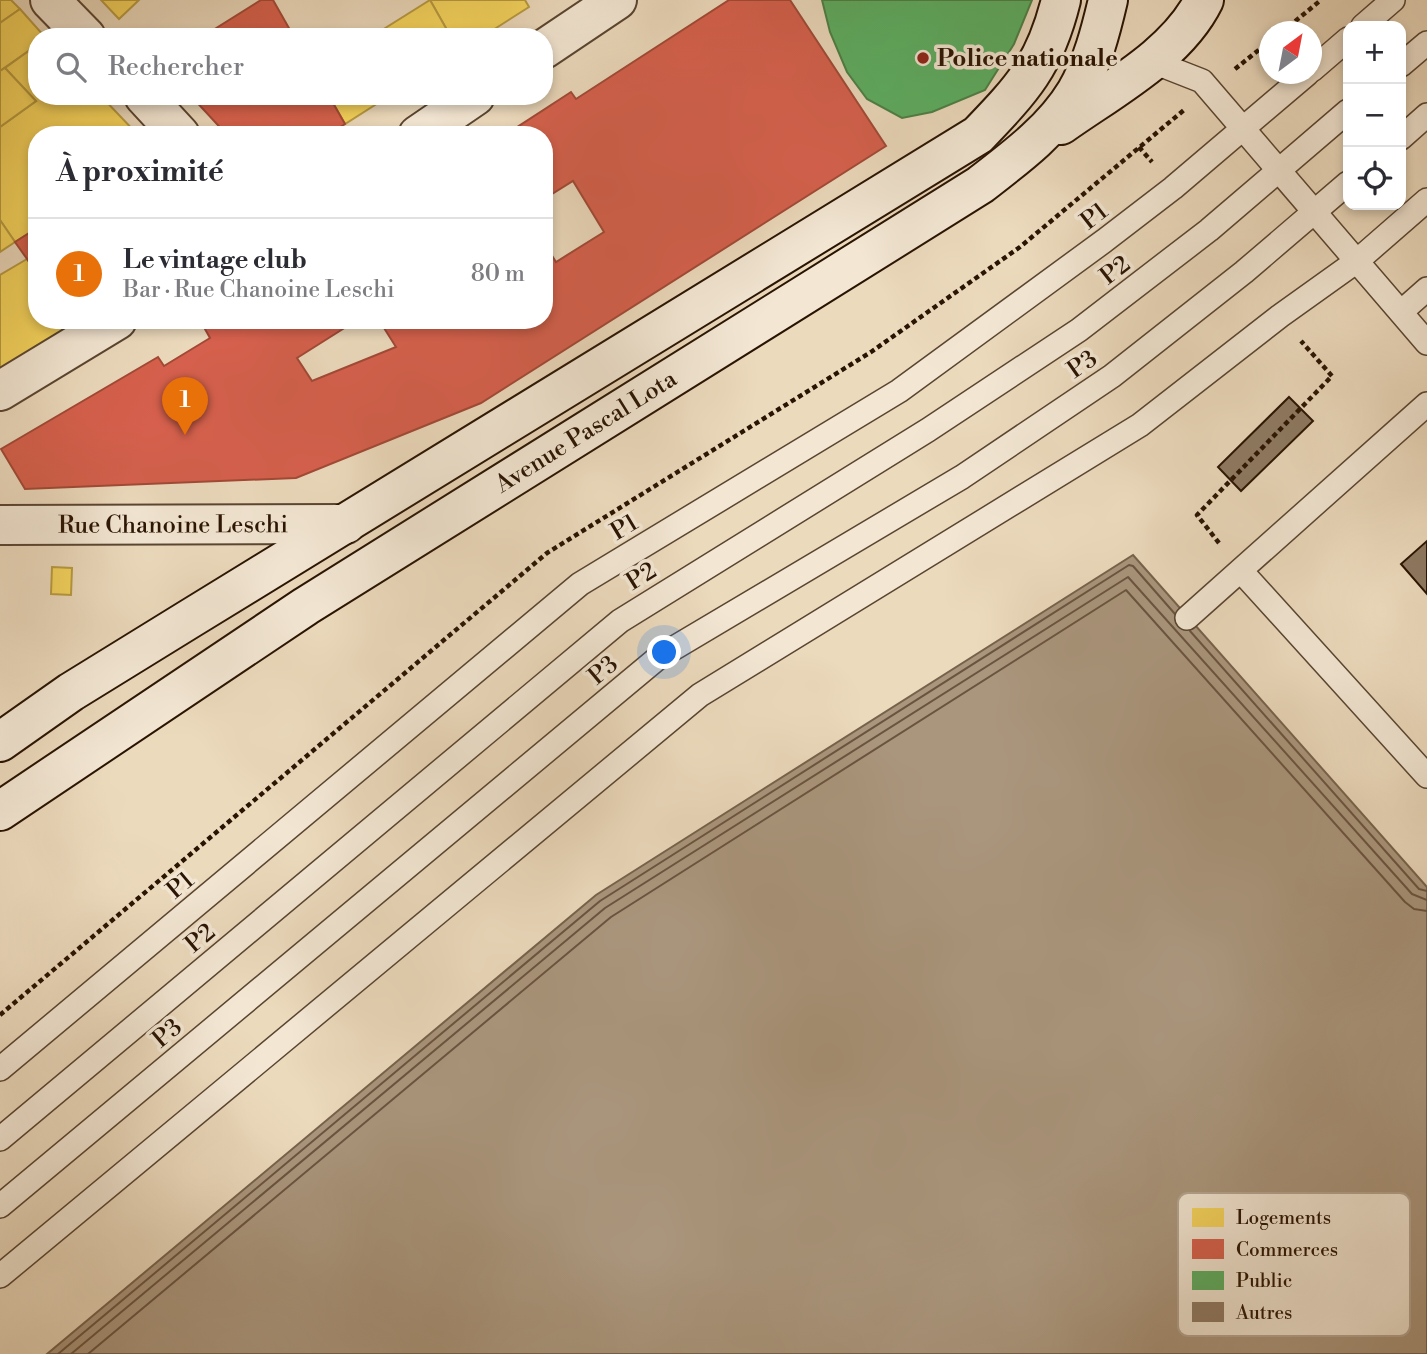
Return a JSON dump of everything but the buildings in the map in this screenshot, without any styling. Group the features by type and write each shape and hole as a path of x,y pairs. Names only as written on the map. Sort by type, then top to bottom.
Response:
{"main road":[{"path":"50,0 77,28"},
{"path":"553,43 617,0"},
{"name":"Avenue Pascal Lota","path":"0,742 71,692 978,135 1026,84 1053,33 1061,0"},
{"name":"Avenue Pascal Lota","path":"0,811 306,606 980,185 1030,146 1076,92 1101,30 1108,0"},
{"path":"1030,146 1151,61 1195,18 1204,0"},
{"path":"152,105 172,126"},
{"path":"431,126 462,105"},
{"path":"0,391 102,329"},
{"name":"Rue Chanoine Leschi","path":"0,525 346,524"}],"lane":[{"path":"1369,21 1393,0"},
{"name":"P1","path":"1322,61 1343,43"},
{"path":"1406,61 1427,43"},
{"path":"1151,61 1202,81 1427,343"},
{"name":"P1","path":"0,1069 580,584 899,391 1076,263 1173,187 1294,84"},
{"name":"P2","path":"0,1139 620,621 928,430 1079,330 1209,230 1343,115"},
{"path":"1406,134 1427,115"},
{"name":"P3","path":"0,1206 660,657 962,477 1112,376 1343,187"},
{"path":"0,1276 700,695 1140,425 1280,316 1357,261 1427,200"},
{"path":"1401,312 1427,289"},
{"path":"1188,618 1427,404"},
{"path":"1241,571 1427,776"}],"path":[{"path":"1295,21 1321,0"}],"water":[{"path":"1133,555 1427,887 1427,1354 47,1354 596,895"}],"place":[{"name":"Police nationale","path":"923,58"},
{"name":"Le vintage club","path":"185,435"}]}
